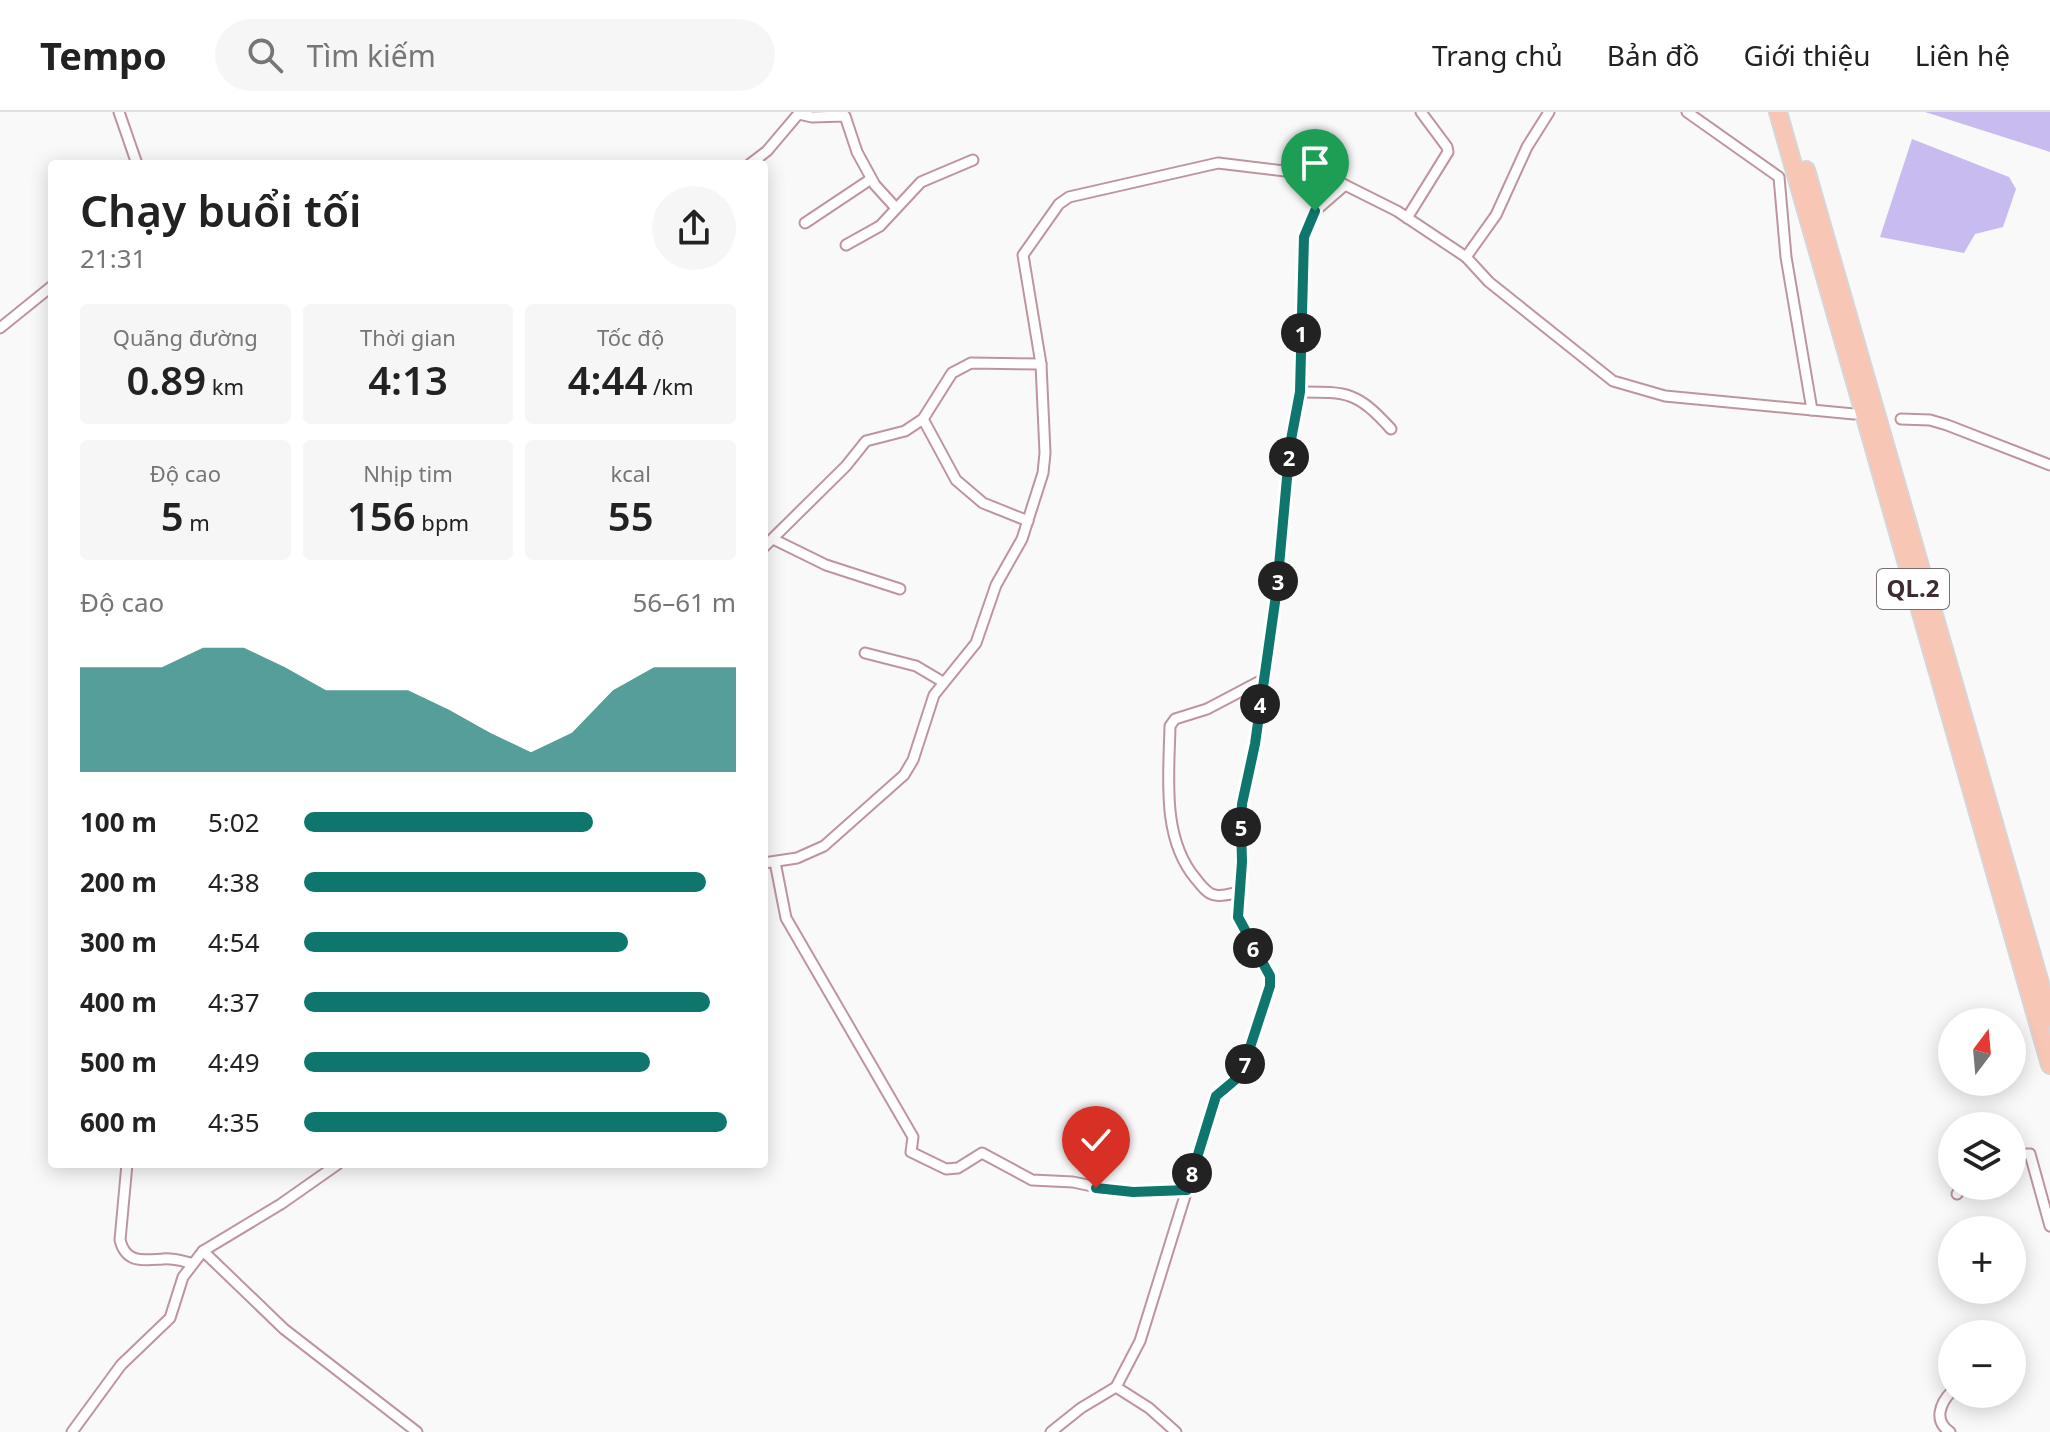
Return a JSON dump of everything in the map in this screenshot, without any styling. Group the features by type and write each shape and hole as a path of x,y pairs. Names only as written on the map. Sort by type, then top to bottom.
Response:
{"highway":[{"name":"QL.2","path":"1778,112 2050,1065"},
{"name":"QL.2","path":"1789,112 2050,1018"}],"street":[{"path":"119,112 136,160"},
{"path":"1407,218 1448,152 1421,112"},
{"path":"1466,257 1496,215 1527,147 1549,112"},
{"path":"1687,112 1779,177 1786,257 1812,410"},
{"path":"755,160 800,113 812,117 845,116 857,152 871,179 896,208"},
{"path":"846,245 880,226 921,182 973,160"},
{"path":"1187,1190 1107,1191 1073,1182 1032,1180 982,1153 958,1168 946,1169 911,1152 913,1137 786,918 769,863 805,856 824,846 895,785 913,760 931,703 943,682 976,643 996,585 1022,539 1044,465 1041,364 1023,255 1064,200 1218,163 1313,173 1345,185 1407,218 1466,257 1500,291 1613,381 1624,386 1665,396 1854,414"},
{"path":"805,223 871,179"},
{"path":"1051,1432 1081,1408 1116,1387 1140,1341 1216,1096 1241,1075 1270,986 1270,976 1239,923 1242,804 1255,744 1279,573 1290,440 1300,392 1304,237 1315,211 1345,185"},
{"path":"0,328 48,289"},
{"path":"768,543 852,460 866,441 905,431 923,419 946,379 964,365 1041,364"},
{"path":"1300,392 1342,394 1362,400 1391,429"},
{"path":"923,419 956,480 986,506 1028,521"},
{"path":"1901,419 1930,420 1947,425 2050,465"},
{"path":"773,539 826,565 900,589"},
{"path":"865,653 916,666 943,682"},
{"path":"1240,892 1218,896 1208,892 1180,854 1170,802 1170,726 1175,719 1207,709 1264,679"},
{"path":"2026,1154 2030,1154 2050,1226"},
{"path":"127,1168 120,1240 124,1251 130,1258 144,1262 166,1259 191,1263"},
{"path":"72,1432 121,1365 170,1318 183,1277 191,1263 203,1251 281,1204 332,1168"},
{"path":"203,1251 283,1327 417,1432"},
{"path":"1116,1387 1149,1408 1176,1432"},
{"path":"1941,1408 1939,1419 1950,1432"}],"shaded area":[{"path":"1925,112 2050,112 2050,152 2038,148"},
{"path":"1912,139 2009,177 2016,189 2003,227 1975,234 1964,253 1880,237"}],"route":[{"path":"1096,1188 1133,1192 1187,1190 1216,1096 1241,1075 1269,993 1270,976 1238,917 1242,804 1255,744 1277,588 1291,435 1300,392 1302,248 1309,220 1315,211"}]}
